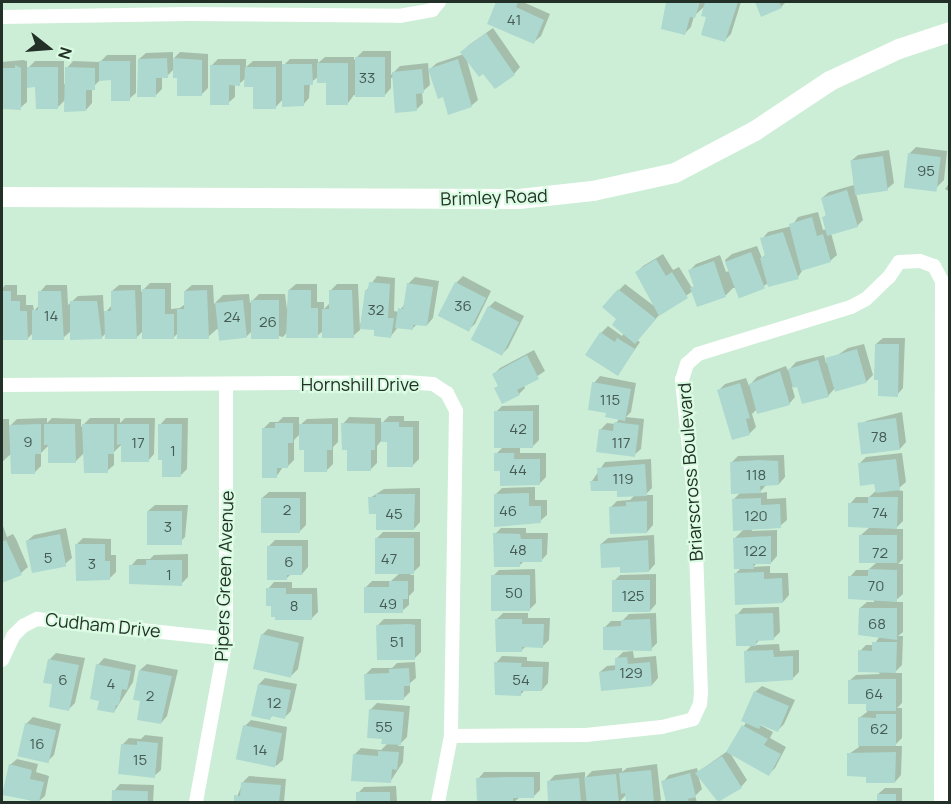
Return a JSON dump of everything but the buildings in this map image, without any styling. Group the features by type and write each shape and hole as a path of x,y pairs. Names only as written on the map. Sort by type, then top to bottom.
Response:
{"main road":[{"name":"Brimley Road","path":"2,197 519,199 593,191 675,173 755,131 830,81 899,49 950,32"}],"street":[{"path":"2,17 188,14 399,16 432,10 439,2"},
{"name":"Briarscross Boulevard","path":"451,736 586,735 662,728 693,719 700,704 701,693 694,497 682,380 687,364 698,354 851,307 866,298 889,277 899,262 920,261 934,266 942,281 941,802"},
{"name":"Hornshill Drive","path":"2,385 405,382 433,384 447,393 456,411 451,736 438,802"},
{"name":"Pipers Green Avenue","path":"196,802 226,639 226,384"},
{"name":"Cudham Drive","path":"2,660 12,636 22,626 37,619 226,639"}]}
